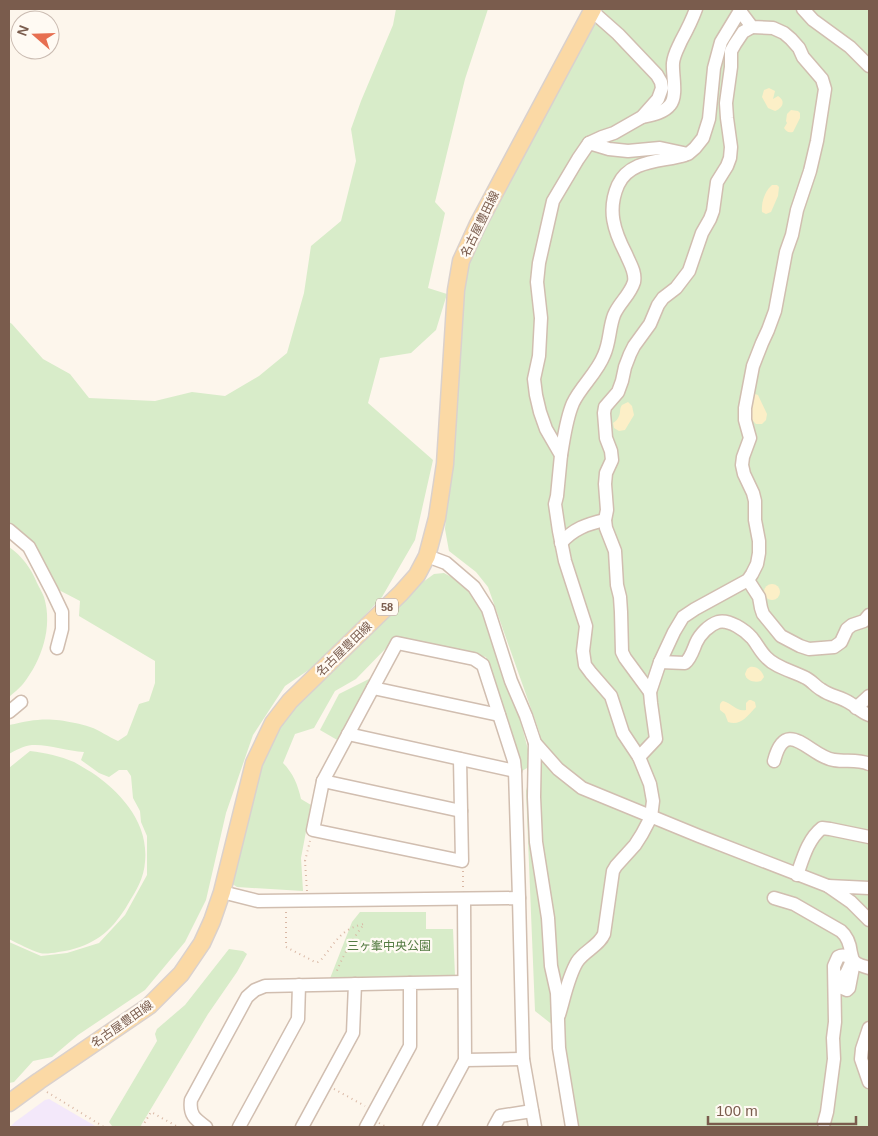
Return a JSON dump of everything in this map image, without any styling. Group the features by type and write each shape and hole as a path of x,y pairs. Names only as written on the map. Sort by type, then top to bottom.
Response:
{"main road":[{"name":"名古屋豊田線","path":"9,1104 39,1081 149,1006 181,974 202,943 212,921 222,892 254,763 273,723 290,701 417,576 427,556 437,518 445,464 455,299 462,261 478,224 593,10"}],"street":[{"path":"561,455 546,428 540,412 534,379 539,356 541,318 537,282 539,263 553,201 589,144 602,137 614,134 642,118 660,112 670,105 674,97 673,68 675,52 693,19 696,9"},
{"path":"803,9 813,20 850,47 869,66"},
{"path":"593,10 657,75 661,82 662,88 658,98 642,118"},
{"path":"559,1015 577,963 585,953 602,939 613,871 642,834 650,817 653,801 650,784 639,757 623,733 611,696 585,664 583,651 586,626 565,561 555,504 561,455 569,415 574,402 603,358 608,347 614,315 631,291 634,281 635,272 615,230 612,217 618,185 624,176 643,163 688,154 695,148 703,138 709,119 714,68 721,42 741,10 752,27"},
{"path":"639,757 656,739 650,692 660,662 674,632 684,617 695,608 748,580 757,564 759,541 755,520 755,502 742,464 750,438 744,420 745,408 753,366 776,311 786,252 817,141 825,89 822,78 803,57 799,48 784,33 773,28 752,27 743,32 731,51 731,67 726,104 731,147 730,158 717,182 713,211 702,233 689,272 676,288 658,304 650,324 630,354 618,392 605,407 606,438 612,460 606,473 607,510 605,520 606,528 615,551 617,585 620,597 622,652 650,692"},
{"path":"589,144 628,151 660,148 688,154"},
{"path":"561,543 576,529 605,520"},
{"path":"9,530 29,547 62,612 62,629 57,648"},
{"path":"427,556 446,563 474,587 488,609 511,681 535,743 534,797 536,842 548,918 551,966 557,993 560,1048 572,1127"},
{"path":"748,580 759,597 763,614 781,636 809,649 834,647 841,642 847,629 864,620 869,615"},
{"path":"660,662 685,663 690,659 697,641 707,629 720,622 726,622 735,625 752,638 772,662 807,679 822,691 849,702 863,713 869,715"},
{"path":"460,759 462,861 313,830 323,781 397,643 474,658 483,666 514,761 522,1059 535,1127"},
{"path":"373,688 499,716"},
{"path":"856,708 869,696"},
{"path":"9,712 21,702"},
{"path":"348,734 515,771"},
{"path":"774,762 777,750 788,739 806,744 822,756 834,760 856,761 869,764"},
{"path":"535,743 558,769 582,788 650,817 828,886 851,902 869,920"},
{"path":"323,781 461,811"},
{"path":"797,875 808,847 816,833 822,828 869,837"},
{"path":"828,886 869,888"},
{"path":"222,892 258,901 464,895 518,898"},
{"path":"429,1127 465,1060 464,895"},
{"path":"774,898 794,904 845,934 849,942 853,961"},
{"path":"824,1124 834,1060 834,966 841,955 847,956 860,965 869,968"},
{"path":"206,1127 196,1120 191,1113 191,1100 247,997 255,990 265,986 464,982"},
{"path":"366,1127 410,1046 410,983"},
{"path":"302,1127 353,1033 355,984"},
{"path":"239,1127 298,1019 299,985"},
{"path":"869,1028 861,1059 869,1082"},
{"path":"465,1060 522,1059"},
{"path":"494,1127 500,1116 532,1111"}],"path":[{"path":"307,893 305,862 313,830"},
{"path":"462,861 464,895"},
{"path":"286,910 286,947 316,962 322,960 344,932 364,924 341,960 332,985"},
{"path":"325,1085 374,1111"},
{"path":"47,1092 104,1127"},
{"path":"142,1127 150,1112 178,1127"}],"shaded area":[{"path":"49,1099 97,1127 10,1127 45,1100"}],"green space":[{"path":"396,9 488,9 465,79 435,202 445,213 428,288 447,294 436,330 411,353 380,358 368,403 433,460 415,540 382,597 322,661 285,686 253,735 226,813 206,900 185,942 145,990 78,1035 52,1057 33,1061 14,1082 9,1083 9,942 41,956 67,953 99,943 125,915 147,875 147,836 141,822 140,811 133,798 131,776 127,770 119,770 109,777 99,773 81,760 84,752 38,745 20,748 9,754 9,725 26,721 65,721 94,728 118,741 127,735 139,704 149,701 155,683 155,661 79,616 80,601 55,588 32,542 9,524 9,322 43,359 70,374 89,398 155,401 192,392 225,396 259,376 287,353 304,293 311,246 341,221 356,161 351,129 393,25"},
{"path":"602,9 869,9 869,1127 568,1127 554,1026 535,1011 526,791 540,734 488,587 476,572 449,551 445,529 459,327 467,270 483,228"},
{"path":"9,547 22,558 32,572 44,597 47,620 44,643 36,664 23,684 9,697"},
{"path":"444,573 464,584 478,601 519,715 532,765 522,771 486,657 402,640 393,641 356,679 335,691 314,728 295,734 283,763 295,780 301,799 311,805 301,858 303,891 237,887 228,881 267,751 276,732 304,693 406,600 423,582 434,574"},
{"path":"377,675 339,741 320,730 339,694"},
{"path":"30,751 53,755 74,762 113,789 131,810 138,822 145,848 144,868 139,884 123,913 111,927 97,939 80,947 51,953 36,952 9,939 9,768"},
{"name":"三ヶ峯中央公園","path":"360,912 426,912 426,929 453,929 455,976 329,981 352,922"},
{"path":"229,949 243,951 247,954 208,1014 140,1127 112,1126 109,1122 157,1041 155,1034 157,1029 185,1005"}],"sand":[{"path":"769,88 775,91 773,99 778,96 783,102 782,106 775,111 768,108 762,97 764,90"},
{"path":"791,110 800,113 800,118 793,132 787,131 784,128 787,123 787,114"},
{"path":"772,185 779,187 778,196 771,212 766,214 762,212 763,201 767,190"},
{"path":"752,395 758,395 767,414 766,420 762,424 756,424 752,420 750,400"},
{"path":"628,402 632,406 634,415 625,430 619,431 614,428 613,423 619,417 622,405"},
{"path":"772,584 778,586 780,592 778,598 772,600 766,598 764,592 766,586"},
{"path":"750,667 755,667 761,671 764,677 761,681 754,682 747,678 745,674"},
{"path":"749,700 755,702 756,707 740,722 728,722 725,714 720,710 720,704 723,701 739,710 746,710 746,703"}]}
